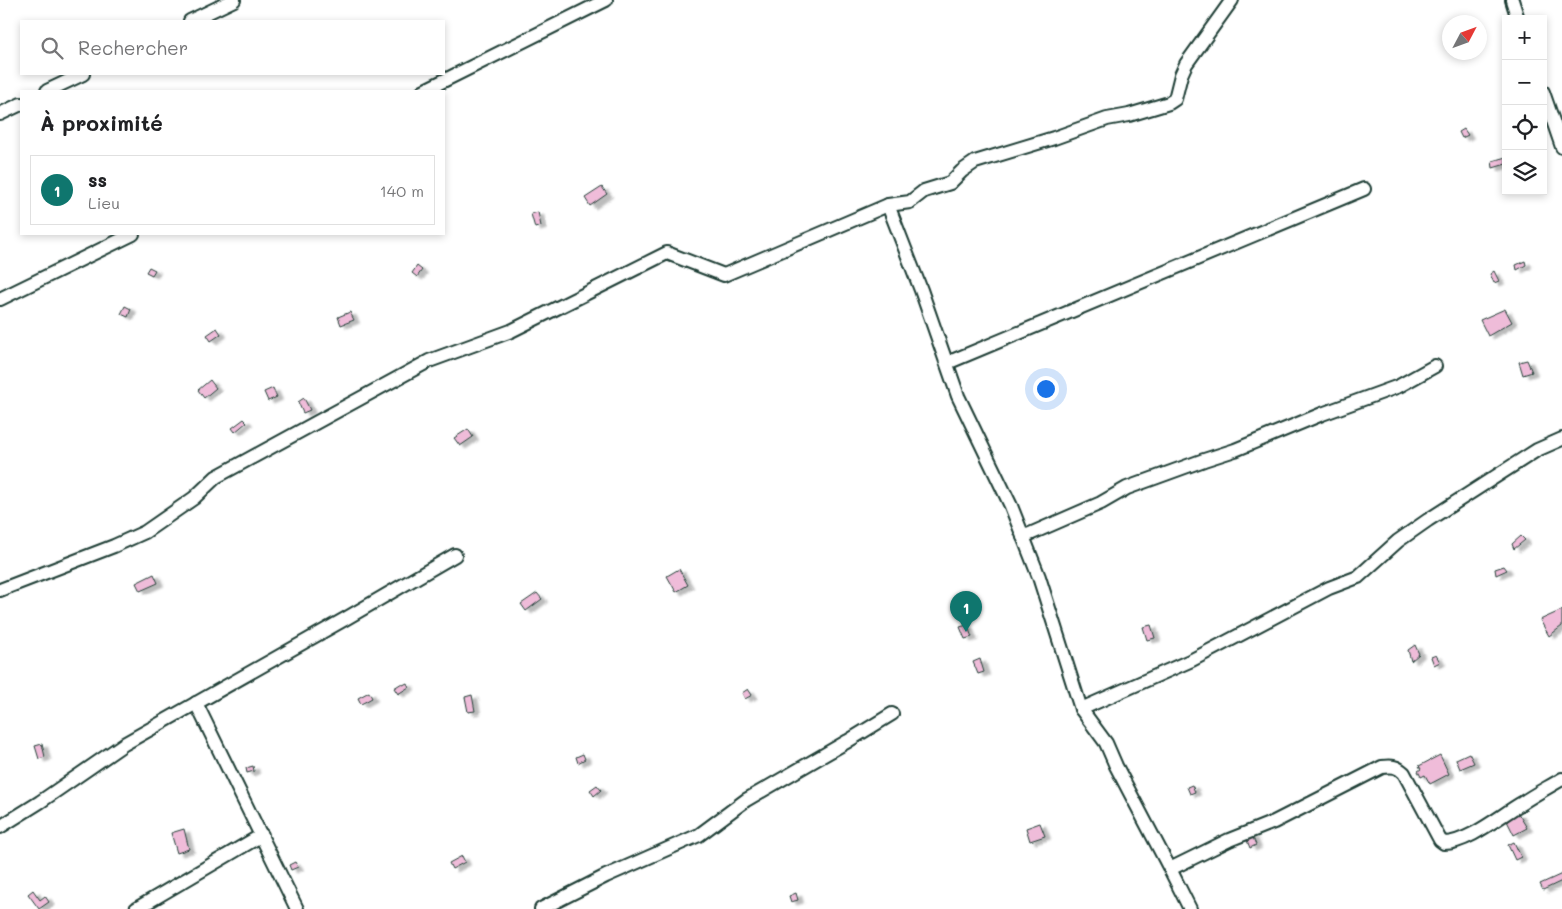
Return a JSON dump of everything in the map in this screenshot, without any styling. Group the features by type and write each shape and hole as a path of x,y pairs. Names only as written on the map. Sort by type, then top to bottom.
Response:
{"street":[{"path":"192,20 234,0"},
{"path":"425,90 606,0"},
{"path":"0,590 145,532 194,498 216,477 429,361 511,331 667,253 724,274 888,205 910,202 924,191 950,183 975,162 1054,138 1107,119 1129,115 1172,102 1175,99 1186,64 1232,0"},
{"path":"1512,0 1517,15"},
{"path":"49,90 81,75"},
{"path":"0,114 20,104"},
{"path":"1547,104 1562,147"},
{"path":"946,364 1364,189"},
{"path":"888,205 921,290 958,396 1011,506 1039,577 1081,709 1106,743 1190,909"},
{"path":"0,299 131,235"},
{"path":"1023,537 1100,503 1127,488 1234,450 1322,414 1399,386 1435,366"},
{"path":"1081,709 1192,660 1329,588 1358,576 1398,541 1428,520 1537,450 1562,439"},
{"path":"0,827 124,744 346,619 455,555"},
{"path":"196,703 297,909"},
{"path":"542,909 606,876 699,835 746,800 892,714"},
{"path":"1170,868 1229,840 1274,822 1382,768 1393,766 1399,768 1404,773 1440,840 1444,843 1449,843 1469,835 1562,779"},
{"path":"136,909 262,835"}],"building":[{"path":"1464,129 1468,135 1462,138 1459,132"},
{"path":"1502,158 1502,165 1493,168 1492,161"},
{"path":"602,187 607,194 590,206 585,198"},
{"path":"538,212 541,226 535,228 531,214"},
{"path":"1525,261 1526,265 1517,270 1516,265"},
{"path":"417,266 422,270 417,277 412,273"},
{"path":"149,267 155,270 152,275 146,272"},
{"path":"1494,271 1499,281 1494,283 1490,274"},
{"path":"125,306 131,309 128,317 121,314"},
{"path":"1505,309 1512,322 1488,336 1480,320"},
{"path":"350,312 354,320 341,325 338,317"},
{"path":"217,328 221,334 211,341 207,335"},
{"path":"1527,360 1532,372 1523,375 1519,362"},
{"path":"210,380 216,388 204,398 198,390"},
{"path":"273,388 277,397 268,401 264,392"},
{"path":"304,398 310,410 303,413 298,402"},
{"path":"244,419 247,422 235,432 232,428"},
{"path":"468,429 473,437 460,446 454,438"},
{"path":"1521,536 1525,540 1514,549 1512,544"},
{"path":"1504,566 1507,570 1496,575 1495,569"},
{"path":"679,569 688,585 676,592 667,576"},
{"path":"154,574 158,583 140,591 136,583"},
{"path":"537,593 542,599 526,611 521,604"},
{"path":"1562,610 1562,626 1549,636 1540,620"},
{"path":"967,625 972,637 965,639 960,627"},
{"path":"1151,625 1155,638 1147,640 1143,627"},
{"path":"1415,645 1419,654 1411,661 1408,650"},
{"path":"1436,655 1440,662 1434,665 1431,657"},
{"path":"980,659 984,672 978,674 973,662"},
{"path":"402,683 403,685 407,683 409,687 398,694 394,688"},
{"path":"748,689 752,695 745,699 742,693"},
{"path":"369,692 372,698 361,704 358,698"},
{"path":"472,695 475,711 468,712 465,697"},
{"path":"42,744 45,757 39,759 35,746"},
{"path":"1469,753 1474,763 1460,769 1456,759"},
{"path":"583,754 585,759 578,763 576,757"},
{"path":"1440,755 1449,774 1430,784 1425,775 1421,777 1418,771 1421,769 1419,766"},
{"path":"253,766 254,771 247,773 246,768"},
{"path":"597,785 601,790 594,796 590,790"},
{"path":"1192,785 1195,792 1190,794 1187,787"},
{"path":"1518,813 1527,828 1514,835 1506,819"},
{"path":"1040,823 1045,836 1030,841 1026,828"},
{"path":"184,829 189,849 177,853 171,833"},
{"path":"1252,835 1256,845 1250,848 1246,838"},
{"path":"1514,842 1521,857 1515,860 1508,845"},
{"path":"462,856 465,862 452,869 449,863"},
{"path":"295,862 298,867 291,870 289,865"},
{"path":"1562,874 1562,881 1543,890 1540,884"},
{"path":"33,890 40,900 45,896 49,902 39,909 28,894"},
{"path":"796,893 798,900 791,902 789,896"}],"place":[{"name":"ss","path":"966,632"}]}
